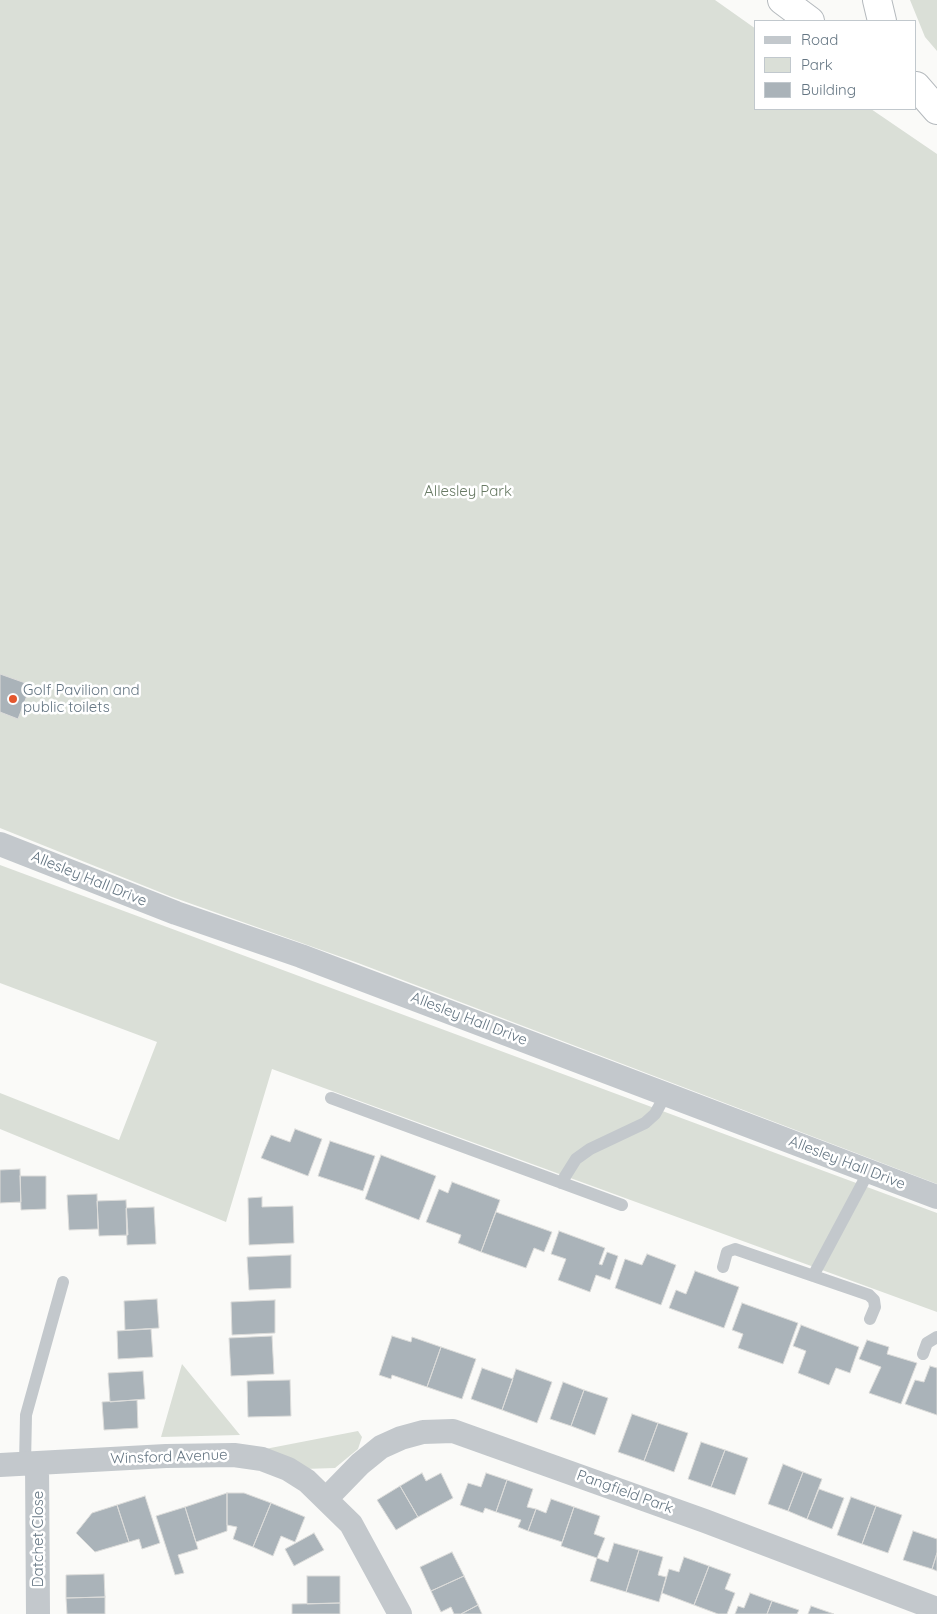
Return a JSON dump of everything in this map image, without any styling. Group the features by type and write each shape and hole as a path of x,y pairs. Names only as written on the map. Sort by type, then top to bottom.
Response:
{"highway":[{"path":"782,0 809,20"},
{"path":"877,0 882,20"}],"street":[{"name":"Allesley Hall Drive","path":"0,844 176,913 301,956 937,1197"},
{"name":"Pangfield Park","path":"326,1499 360,1464 381,1447 401,1438 422,1432 453,1431 705,1520 937,1609"},
{"name":"Winsford Avenue","path":"0,1465 234,1455 262,1459 288,1469 308,1481 351,1524 400,1614"},
{"name":"Datchet Close","path":"31,1463 38,1614"}],"lane":[{"path":"561,1183 576,1158 590,1149 646,1123 655,1114 666,1094"},
{"path":"331,1098 622,1205"},
{"path":"813,1276 869,1171"},
{"path":"723,1267 727,1252 735,1249 869,1295 874,1300 875,1307 870,1319"},
{"path":"31,1463 26,1415 63,1282"},
{"path":"922,1354 927,1342 937,1337"}],"green space":[{"name":"Allesley Park","path":"0,0 715,0 754,28 754,110 872,110 937,154 937,1184 358,963 172,897 0,828"},
{"path":"910,0 937,0 937,51 925,37"},
{"path":"0,865 937,1213 937,1312 272,1069 226,1222 0,1129 0,1093 119,1140 157,1042 0,983"},
{"path":"182,1364 240,1435 161,1437"},
{"path":"358,1431 362,1437 358,1449 335,1468 304,1469 260,1450"}],"building":[{"name":"Golf Pavilion and public toilets","path":"0,674 31,685 18,719 0,712"},
{"path":"295,1129 322,1139 308,1176 261,1158 271,1135 290,1142"},
{"path":"330,1141 375,1156 363,1191 318,1176"},
{"path":"381,1155 436,1176 419,1220 365,1199"},
{"path":"20,1169 21,1202 0,1203 0,1170"},
{"path":"20,1176 46,1176 46,1209 21,1210"},
{"path":"452,1182 500,1200 481,1252 458,1243 461,1235 426,1222 439,1189 448,1193"},
{"path":"97,1194 98,1229 69,1230 67,1195"},
{"path":"262,1197 262,1207 293,1206 294,1243 249,1245 248,1198"},
{"path":"126,1200 128,1235 99,1236 97,1201"},
{"path":"154,1207 156,1244 127,1245 126,1208"},
{"path":"496,1212 552,1232 544,1252 534,1248 526,1268 481,1252"},
{"path":"559,1231 605,1248 599,1264 602,1265 607,1252 618,1256 610,1280 596,1275 590,1292 558,1280 566,1259 551,1254"},
{"path":"647,1254 676,1265 661,1305 615,1288 625,1259 642,1265"},
{"path":"291,1255 291,1288 249,1290 247,1257"},
{"path":"695,1271 739,1287 724,1328 669,1308 676,1290 686,1294"},
{"path":"157,1299 159,1328 125,1330 124,1301"},
{"path":"275,1300 275,1333 232,1335 231,1302"},
{"path":"742,1303 798,1323 783,1364 738,1348 743,1334 732,1330"},
{"path":"801,1325 859,1347 850,1373 836,1368 829,1385 798,1373 806,1351 793,1346"},
{"path":"151,1329 153,1357 118,1359 117,1331"},
{"path":"272,1336 274,1374 231,1376 229,1338"},
{"path":"392,1336 411,1342 412,1337 441,1347 427,1387 392,1375 391,1379 379,1375"},
{"path":"867,1340 889,1347 887,1354 917,1363 901,1404 869,1393 881,1367 859,1359"},
{"path":"441,1347 476,1359 462,1399 427,1387"},
{"path":"930,1366 937,1368 937,1415 905,1404 915,1380 924,1382"},
{"path":"482,1368 513,1379 502,1410 471,1399"},
{"path":"516,1369 552,1382 537,1423 502,1410"},
{"path":"143,1371 145,1399 110,1402 108,1373"},
{"path":"290,1380 291,1416 248,1417 247,1381"},
{"path":"563,1382 584,1390 571,1426 550,1419"},
{"path":"584,1390 608,1398 595,1435 571,1426"},
{"path":"137,1400 138,1428 104,1430 102,1402"},
{"path":"632,1414 658,1423 644,1461 618,1452"},
{"path":"658,1423 688,1433 674,1472 644,1461"},
{"path":"701,1442 725,1450 711,1487 688,1479"},
{"path":"725,1450 748,1458 735,1495 711,1487"},
{"path":"783,1464 803,1472 788,1511 768,1504"},
{"path":"803,1472 822,1479 807,1519 788,1511"},
{"path":"422,1473 426,1481 441,1473 453,1498 418,1517 400,1486"},
{"path":"486,1473 507,1480 496,1512 485,1508 483,1513 460,1505 468,1483 481,1487"},
{"path":"507,1480 533,1489 527,1507 536,1509 528,1531 518,1527 521,1520 496,1512"},
{"path":"400,1486 418,1517 396,1530 377,1500"},
{"path":"819,1489 844,1498 832,1529 807,1519"},
{"path":"227,1493 244,1493 271,1503 253,1547 233,1539 237,1527 227,1525"},
{"path":"227,1493 227,1531 196,1542 185,1507"},
{"path":"145,1496 160,1543 142,1549 139,1539 129,1542 117,1505"},
{"path":"851,1497 876,1506 862,1544 837,1535"},
{"path":"551,1499 574,1507 562,1542 528,1531 536,1509 546,1513"},
{"path":"271,1503 305,1517 295,1542 281,1536 273,1556 253,1547"},
{"path":"117,1505 129,1542 95,1552 76,1533 92,1513"},
{"path":"876,1506 902,1515 888,1553 862,1544"},
{"path":"185,1507 198,1549 178,1555 184,1573 175,1575 156,1516"},
{"path":"574,1507 600,1516 594,1534 605,1538 597,1558 561,1546"},
{"path":"913,1531 937,1539 937,1553 932,1569 903,1560"},
{"path":"314,1533 324,1550 294,1566 285,1549"},
{"path":"614,1543 639,1550 626,1592 590,1581 597,1558 608,1562"},
{"path":"639,1550 663,1557 658,1575 666,1577 659,1602 626,1592"},
{"path":"452,1552 464,1576 431,1591 420,1567"},
{"path":"937,1553 937,1571 932,1569"},
{"path":"684,1557 709,1566 694,1605 662,1593 669,1569 679,1572"},
{"path":"709,1566 731,1574 725,1589 735,1593 727,1614 718,1614 694,1605"},
{"path":"104,1574 105,1597 66,1598 66,1575"},
{"path":"307,1576 340,1576 340,1603 307,1604"},
{"path":"464,1576 478,1605 461,1614 454,1614 451,1607 441,1612 431,1591"},
{"path":"750,1593 772,1601 767,1614 735,1614 738,1606 744,1608"},
{"path":"105,1597 105,1614 67,1614 66,1598"},
{"path":"772,1601 799,1610 797,1614 767,1614"},
{"path":"340,1603 340,1614 292,1614 292,1604"},
{"path":"478,1605 482,1614 461,1614"},
{"path":"811,1606 814,1607 834,1614 808,1614"}],"place":[{"name":"Golf Pavilion and public toilets","path":"13,699"}]}
